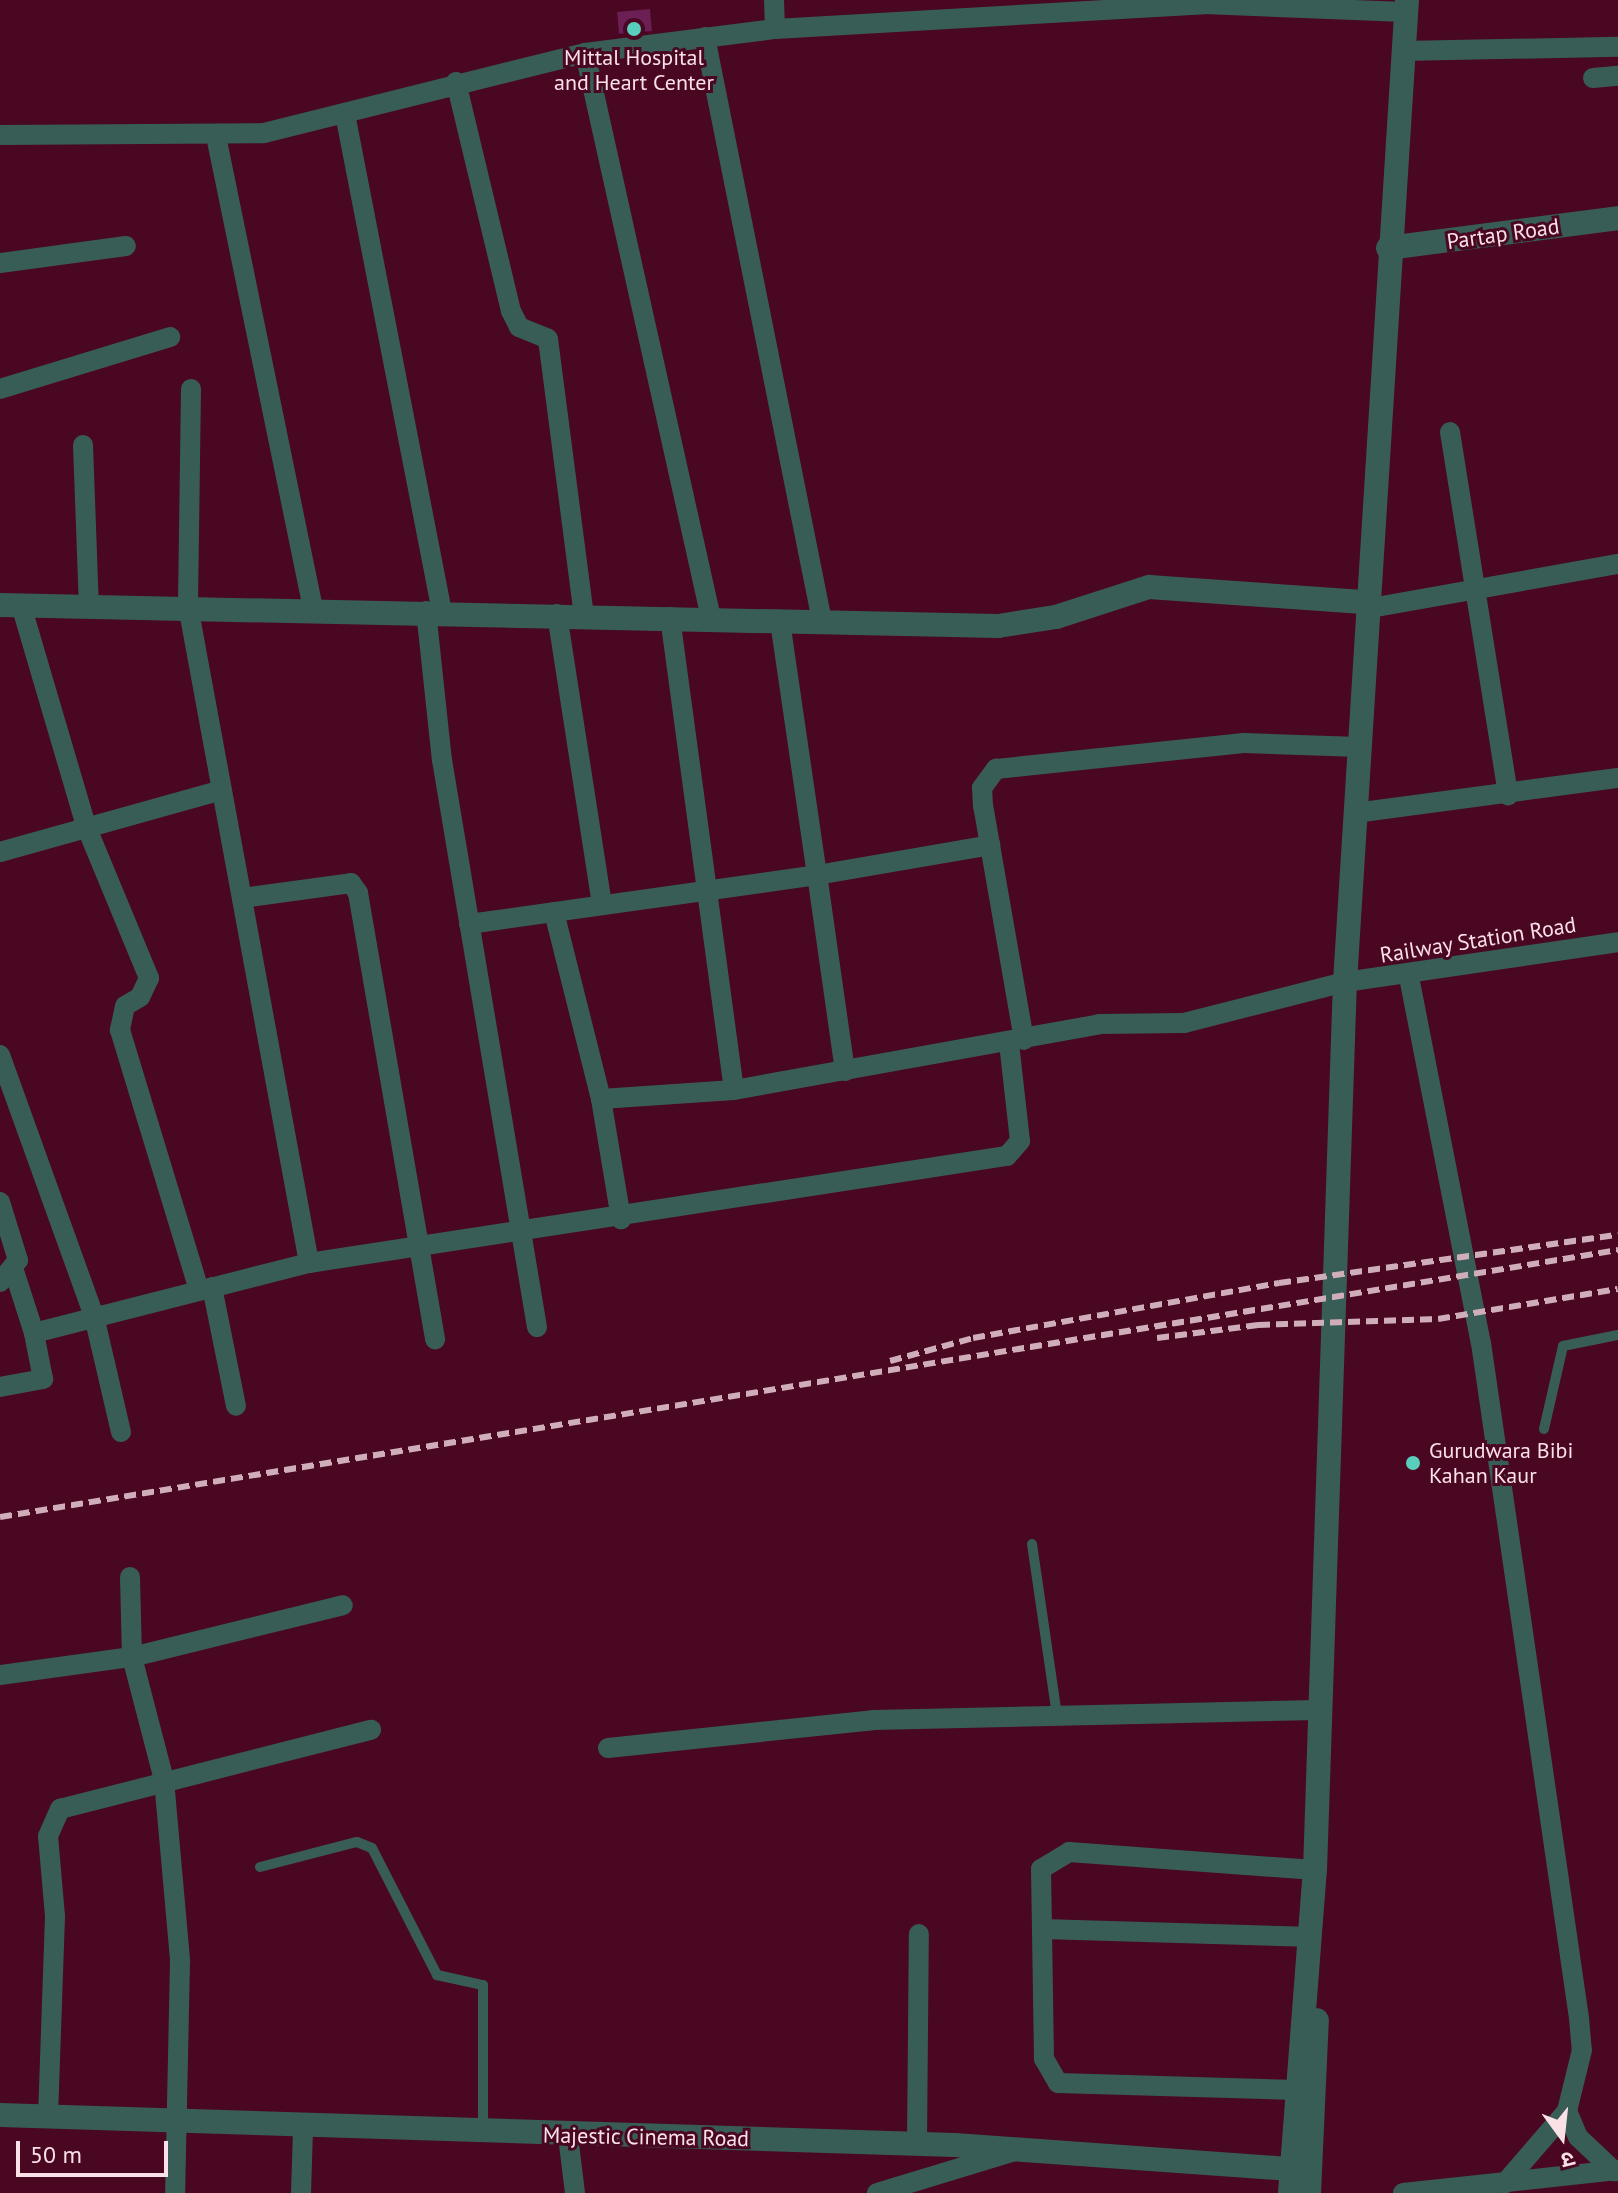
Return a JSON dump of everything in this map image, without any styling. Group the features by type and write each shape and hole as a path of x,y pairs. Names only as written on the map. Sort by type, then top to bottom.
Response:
{"street":[{"path":"774,0 775,29"},
{"path":"0,135 216,136 345,114 456,82 585,53 775,29 1067,6 1411,4 1359,747 1362,812"},
{"path":"705,37 822,621"},
{"path":"1409,51 1618,47"},
{"path":"585,53 711,618"},
{"path":"1593,78 1618,76"},
{"path":"456,82 511,311 519,327 548,339 584,615"},
{"path":"345,114 434,612 469,924 537,1327"},
{"path":"216,136 313,609"},
{"name":"Partap Road","path":"1396,247 1618,218"},
{"path":"0,263 126,246"},
{"path":"0,389 170,337"},
{"path":"191,389 188,606 309,1263"},
{"path":"1450,432 1472,593 1508,795"},
{"path":"83,445 89,605"},
{"path":"236,1406 206,1288 120,1030 125,1006 140,997 149,978 86,826 11,605 188,606 1027,625 1149,587 1370,606 1472,593 1618,564"},
{"path":"1290,2181 1307,1937 1315,1870 1317,1710 1329,1378 1339,1296 1370,606"},
{"path":"557,614 602,905"},
{"path":"670,617 704,890 734,1090"},
{"path":"780,620 845,1071"},
{"path":"34,1333 309,1263 621,1219 1007,1156 1020,1141 1016,1041 982,788 996,769 1013,762 1244,743 1359,747"},
{"path":"1362,812 1618,778"},
{"path":"0,852 222,790"},
{"path":"469,924 817,875 990,845"},
{"path":"242,898 355,886 414,1247 435,1339"},
{"path":"554,912 601,1099 621,1219"},
{"name":"Railway Station Road","path":"601,1099 734,1090 1099,1024 1207,1019 1352,981 1409,977 1618,942"},
{"path":"1409,977 1481,1343 1582,2050 1567,2111 1504,2184"},
{"path":"1309,2193 1352,981"},
{"path":"0,1055 94,1316 121,1432"},
{"path":"0,1202 18,1260 7,1276 34,1333 43,1379 0,1387"},
{"path":"130,1577 132,1657 164,1780 180,1961 175,2193"},
{"path":"0,1675 132,1657 343,1605"},
{"path":"608,1748 873,1720 1317,1710"},
{"path":"48,2117 51,1823 75,1801 371,1730"},
{"path":"1295,2090 1058,2083 1044,2059 1041,1869 1057,1855 1315,1870"},
{"path":"1042,1929 1307,1937"},
{"path":"917,2144 919,1934"},
{"path":"1567,2111 1578,2137 1616,2171"},
{"name":"Majestic Cinema Road","path":"0,2115 483,2134 917,2144 1020,2150 1290,2181"},
{"path":"301,2193 303,2128"},
{"path":"568,2136 575,2193"},
{"path":"877,2193 1020,2150"},
{"path":"1403,2193 1616,2171"}],"lane":[{"path":"1544,1429 1563,1346 1618,1335"},
{"path":"1032,1544 1057,1715"},
{"path":"260,1867 346,1844 372,1848 437,1975 483,1985 483,2134"}],"building":[{"path":"650,9 652,31 619,34 617,12"}],"railway":[{"path":"890,1361 973,1338 1279,1283 1618,1235"},
{"path":"0,1517 1618,1250"},
{"path":"1157,1338 1258,1325 1438,1319 1618,1289"}],"place":[{"name":"Mittal Hospital and Heart Center","path":"634,29"},
{"name":"Gurudwara Bibi Kahan Kaur","path":"1413,1463"}]}
